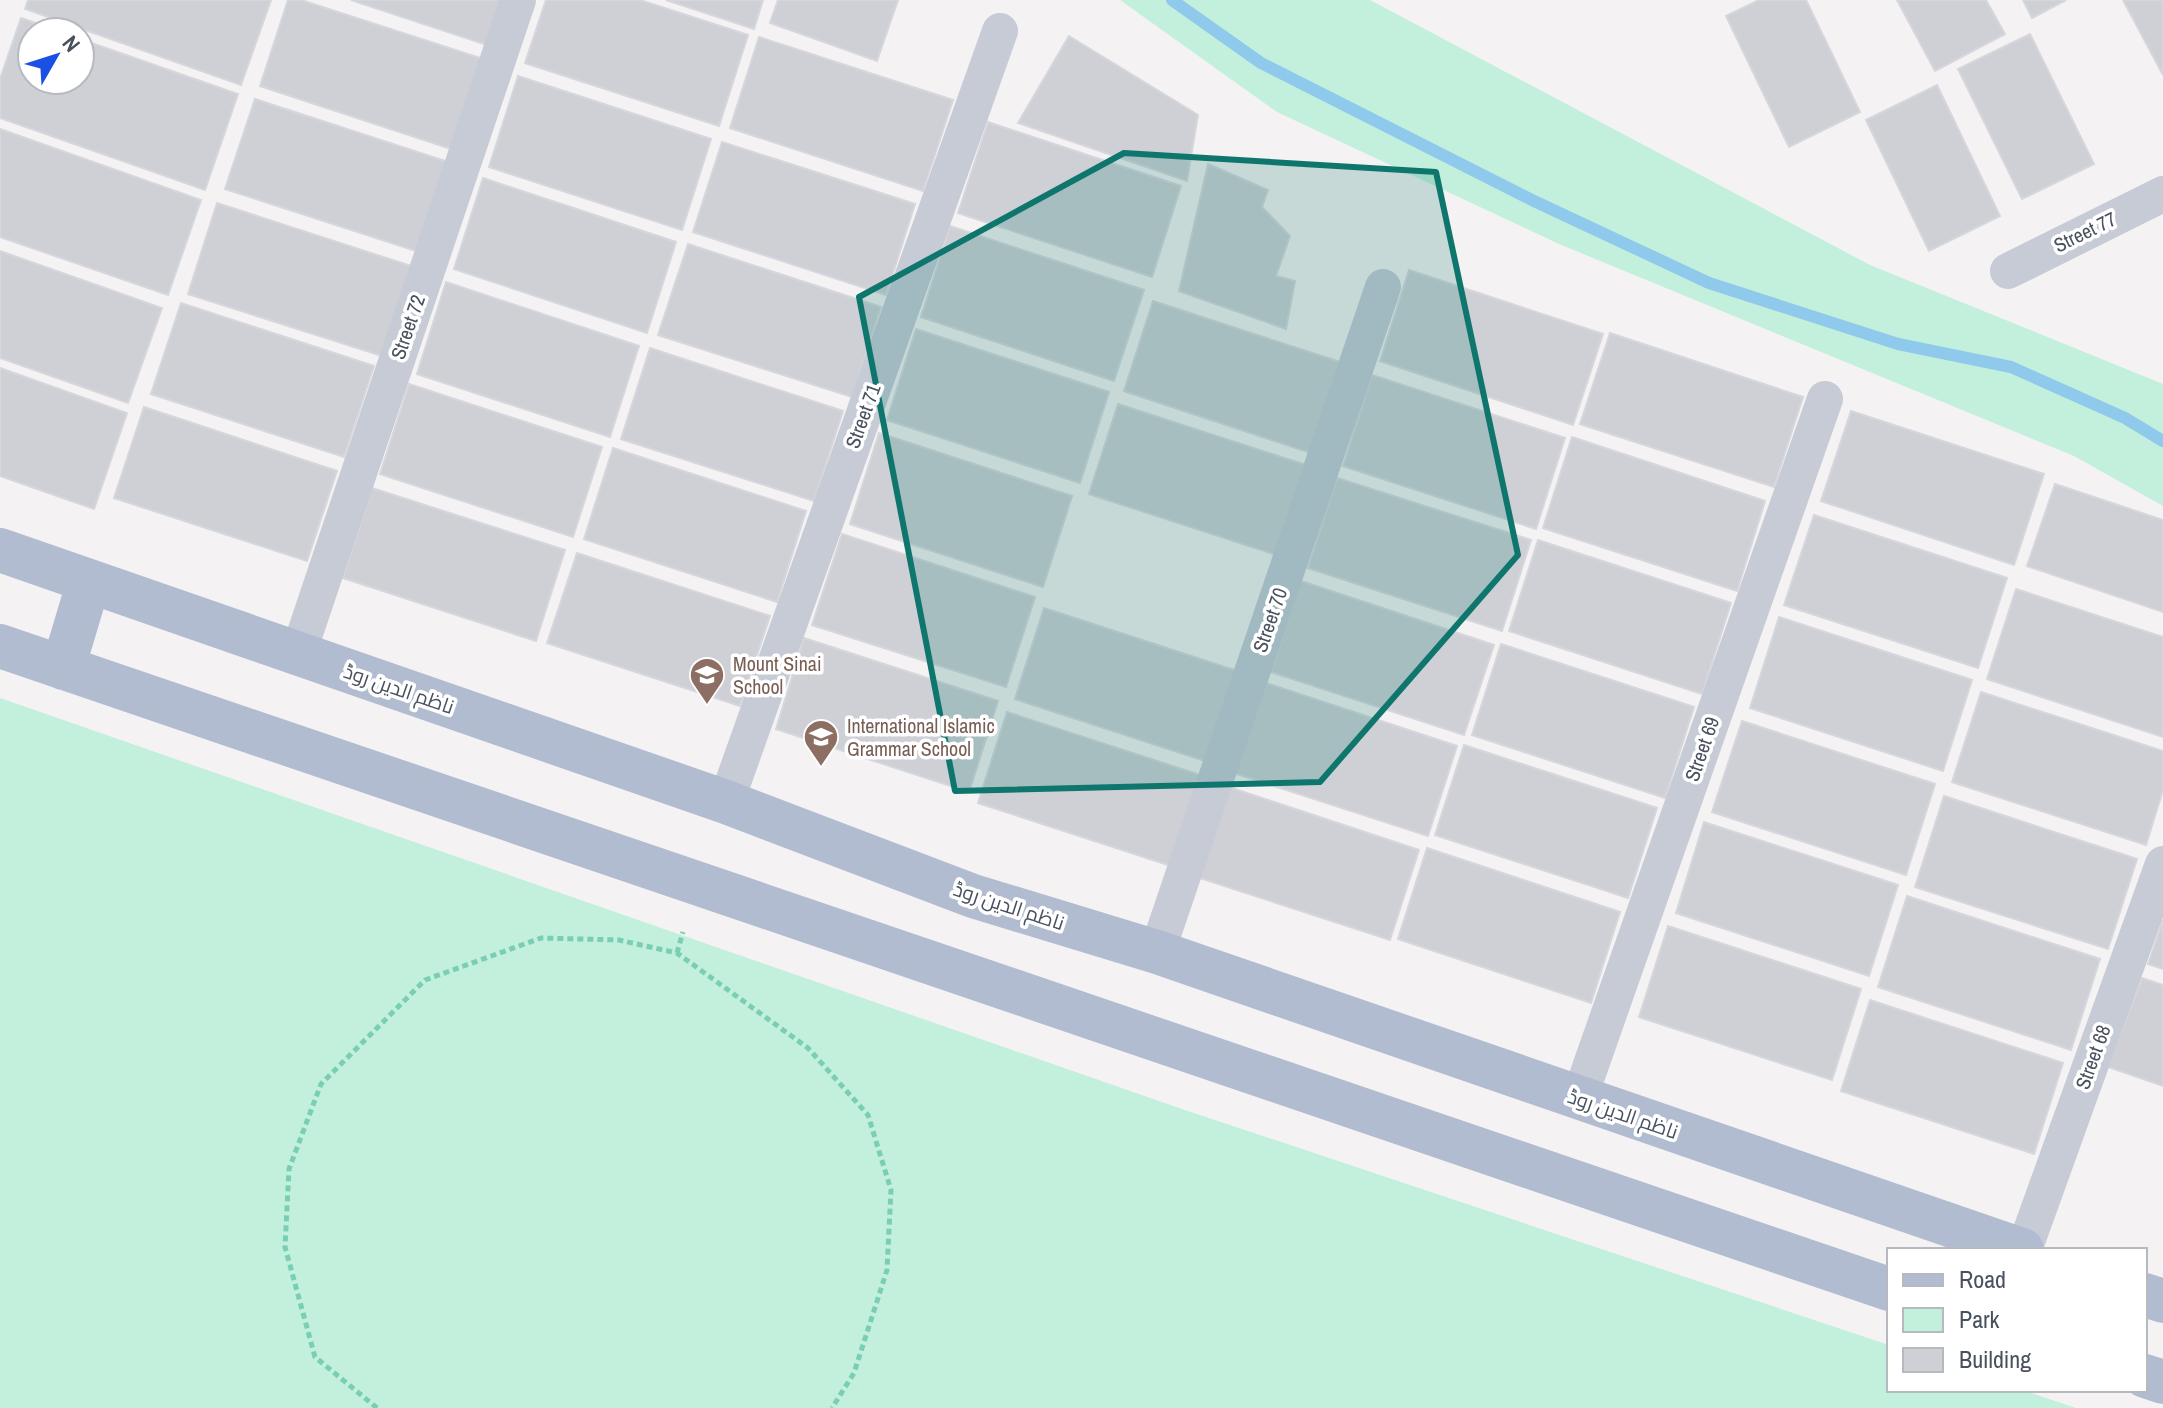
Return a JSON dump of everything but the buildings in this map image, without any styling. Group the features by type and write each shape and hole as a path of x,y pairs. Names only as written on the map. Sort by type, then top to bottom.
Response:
{"main road":[{"name":"ناظم الدین روڈ","path":"0,550 726,802 973,896 1157,952 2017,1248"},
{"path":"63,668 89,581"},
{"path":"0,646 1887,1288"}],"street":[{"name":"Street 72","path":"298,654 518,0"},
{"name":"Street 71","path":"726,802 1000,31"},
{"name":"Street 77","path":"2008,271 2163,194"},
{"name":"Street 70","path":"1157,952 1383,287"},
{"name":"Street 69","path":"1579,1099 1825,399"},
{"name":"Street 68","path":"2024,1248 2163,864"}],"path":[{"path":"677,953 683,932"},
{"path":"377,1408 315,1357 285,1247 289,1169 321,1084 425,980 541,938 619,940 677,953 808,1048 868,1115 891,1190 887,1270 854,1373 832,1408"}],"highlighted area":[{"path":"1124,153 1436,172 1518,555 1320,782 955,791 859,297"}],"green space":[{"path":"1120,0 1370,0 1870,265 2163,384 2163,506 2074,456 1559,244 1277,112"},
{"path":"0,698 1182,1109 1887,1344 1887,1392 2028,1392 2076,1408 0,1408"}],"waterway":[{"path":"1172,0 1261,63 1534,201 1709,283 1898,344 2011,367 2125,418 2163,441"}],"place":[{"name":"Mount Sinai School","path":"707,706"},
{"name":"International Islamic Grammar School","path":"821,768"}]}
